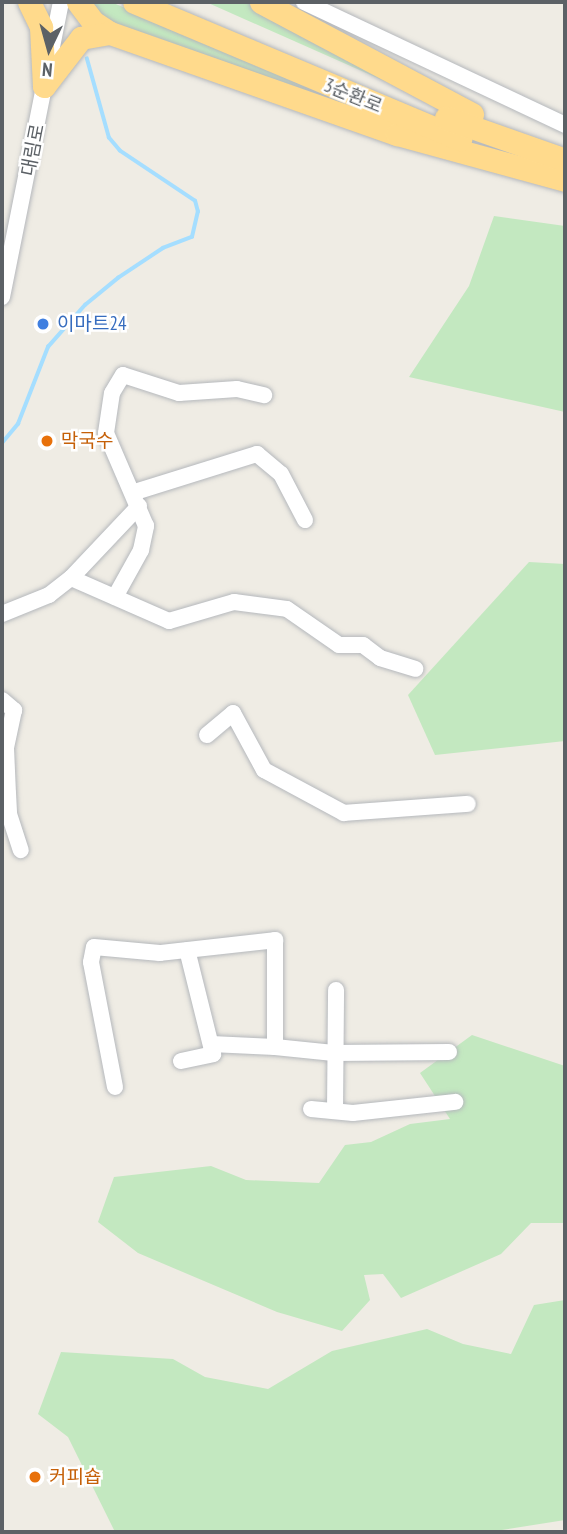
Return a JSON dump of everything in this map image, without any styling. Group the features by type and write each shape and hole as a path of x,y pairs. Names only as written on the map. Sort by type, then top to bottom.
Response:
{"highway":[{"path":"29,2 41,27 44,86"},
{"path":"78,2 93,22 110,33 397,134 565,178"},
{"name":"3순환로","path":"172,2 451,120 565,160"},
{"path":"261,2 428,94 565,153"},
{"name":"3순환로","path":"139,4 425,125 565,178"},
{"path":"44,86 80,38 110,33"}],"street":[{"name":"대림로","path":"2,297 61,2"},
{"path":"304,2 565,125"},
{"path":"115,597 141,550 146,526 137,499 106,433 112,393 123,375 179,393 237,389 264,395"},
{"path":"2,614 49,595 71,578 137,499 257,454 281,474 305,520"},
{"path":"71,578 169,621 234,602 287,609 339,645 363,645 380,658 415,669"},
{"path":"2,700 14,710 6,748 9,814 21,850"},
{"path":"207,735 233,713 264,770 344,813 468,804"},
{"path":"115,1087 91,962 94,947 160,953 275,940 275,1047"},
{"path":"181,1062 213,1054 187,950"},
{"path":"335,1111 336,990"},
{"path":"211,1044 334,1053 449,1052"},
{"path":"312,1108 335,1111 455,1102"}],"green space":[{"path":"87,2 111,2 419,132 112,27"},
{"path":"206,2 254,2 425,99"},
{"path":"494,216 565,226 565,412 409,377 469,286"},
{"path":"529,562 565,564 565,741 435,755 408,695"},
{"path":"472,1035 565,1066 565,1223 531,1223 501,1254 401,1298 383,1274 364,1275 370,1300 342,1331 277,1312 138,1253 98,1222 114,1177 211,1166 246,1180 319,1183 345,1145 371,1142 410,1124 450,1119 420,1073"},
{"path":"565,1300 565,1520 489,1532 115,1532 68,1437 38,1414 61,1352 173,1359 205,1377 268,1389 332,1351 427,1329 463,1344 511,1354 534,1305"}],"waterway":[{"path":"2,443 18,424 48,347 85,305 118,278 163,248 192,237 198,212 195,201 120,151 109,138 87,59"}],"place":[{"name":"이마트24","path":"43,324"},
{"name":"막국수","path":"47,441"},
{"name":"커피숍","path":"35,1477"}]}
